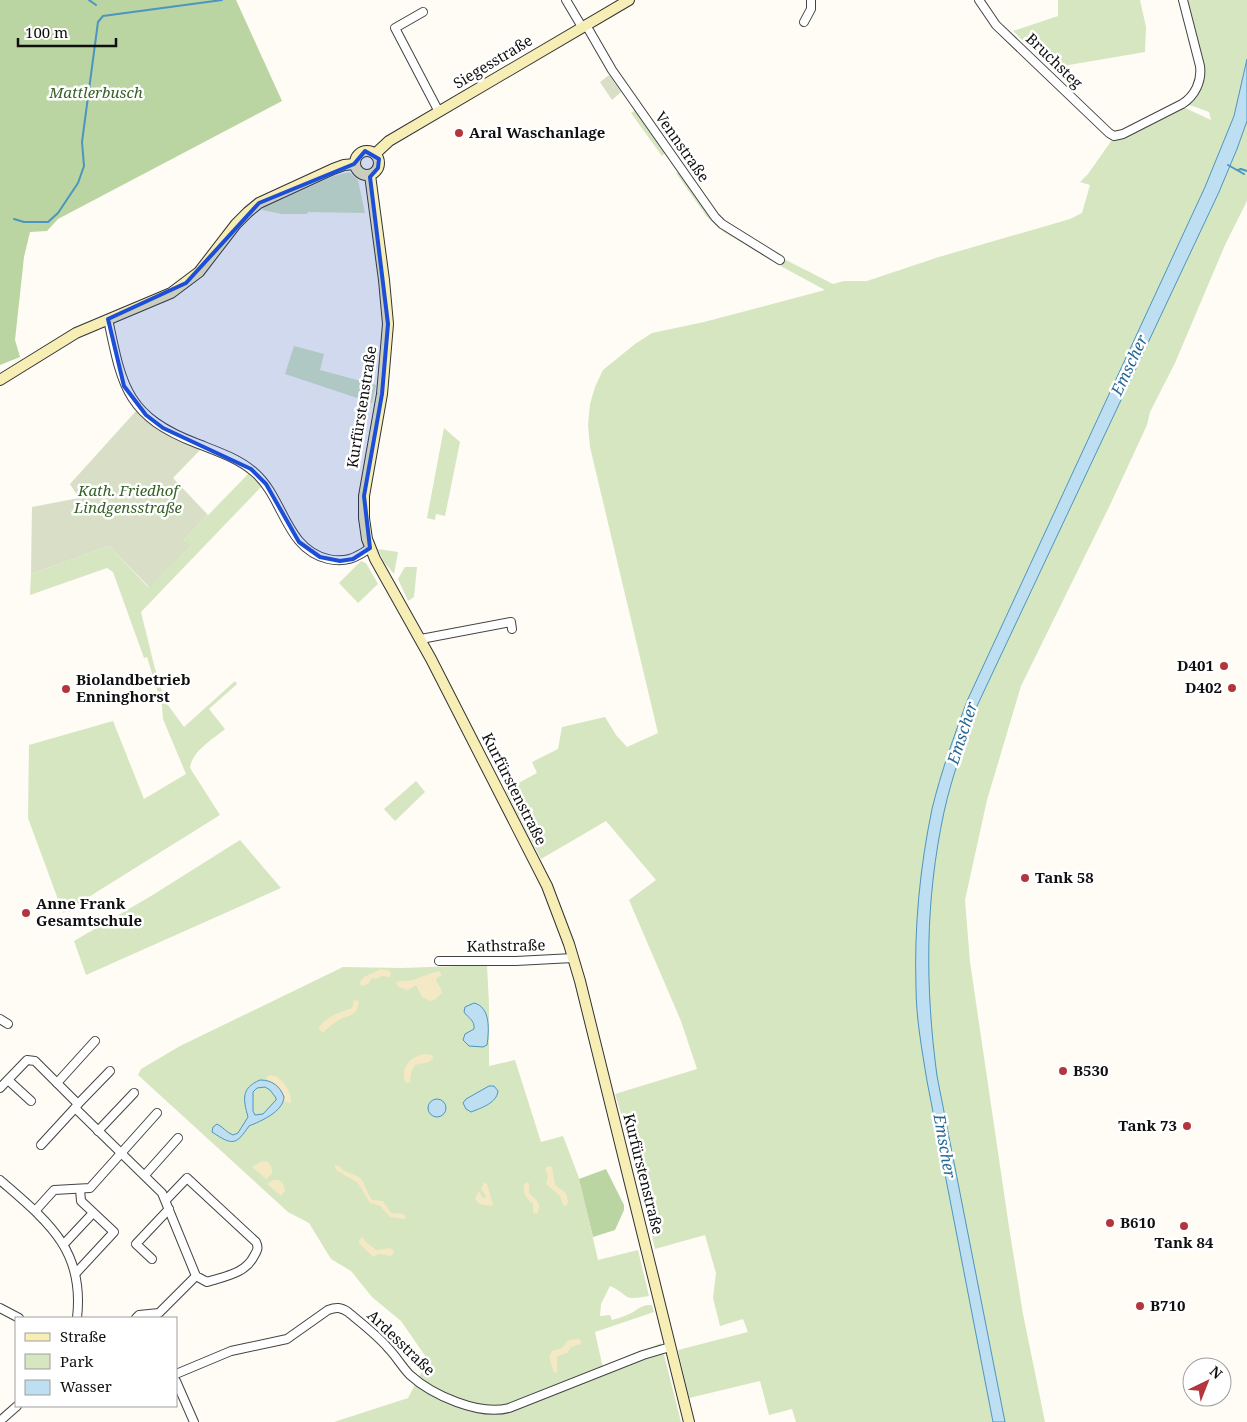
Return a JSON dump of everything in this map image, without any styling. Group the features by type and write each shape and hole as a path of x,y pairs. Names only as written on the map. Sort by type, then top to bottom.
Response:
{"main road":[{"name":"Siegesstraße","path":"375,154 389,141 629,0"},
{"path":"370,175 360,173 355,164 356,158 362,152 368,151 375,154"},
{"name":"Kurfürstenstraße","path":"375,154 379,159 379,166 376,172 370,175 388,324 387,355 382,394 364,496 364,518 370,548 388,584 421,639 547,886 564,929 573,958 689,1422"},
{"path":"0,380 76,333 171,293 199,272 248,212 259,203 333,169 355,164"},
{"path":"0,388 43,353"}],"street":[{"name":"Vennstraße","path":"566,0 622,85 715,217 722,224 780,260"},
{"path":"804,22 811,9 811,0"},
{"name":"Bruchsteg","path":"979,0 996,25 1109,133 1116,136 1182,104 1195,91 1201,75 1200,66 1183,0"},
{"path":"423,12 395,28 439,112"},
{"path":"108,318 118,368 124,386 134,402 146,415 163,428 231,457 251,469 266,484 295,536 314,554 332,560 348,560 359,556 370,548"},
{"path":"421,639 511,622 512,629"},
{"name":"Kathstraße","path":"439,961 516,961 573,958"},
{"path":"0,1019 8,1024"},
{"path":"57,1083 95,1041"},
{"path":"0,1088 27,1060 35,1061 57,1083 98,1131 145,1174 162,1193 196,1276 207,1282 242,1271 251,1263 257,1251 256,1242 186,1178 166,1200"},
{"path":"41,1144 110,1071"},
{"path":"8,1080 31,1101"},
{"path":"98,1131 134,1093"},
{"path":"36,1210 54,1190 90,1188 157,1114"},
{"path":"145,1174 178,1138"},
{"path":"0,1180 36,1210 64,1244 76,1273 79,1301 77,1317"},
{"path":"76,1273 114,1232 81,1201 80,1189"},
{"path":"152,1259 136,1244 169,1209"},
{"path":"64,1244 93,1213"},
{"path":"137,1317 139,1315 160,1314 196,1276"},
{"path":"0,1308 17,1317"},
{"name":"Ardesstraße","path":"178,1373 232,1351 287,1339 328,1310 335,1308 348,1312 387,1346 409,1374 428,1388 461,1403 484,1410 509,1408 592,1377 643,1355 670,1347"},
{"path":"178,1386 194,1422"},
{"path":"0,1422 15,1407"}],"highlighted area":[{"path":"365,151 379,159 378,168 370,177 388,324 382,394 364,496 370,548 353,559 340,561 320,557 299,542 266,484 251,469 163,428 146,415 124,386 108,319 186,283 259,203 354,164"}],"green space":[{"name":"Mattlerbusch","path":"0,0 236,0 282,101 58,219 47,231 30,232 24,257 15,340 20,357 0,365"},
{"path":"1058,0 1140,0 1146,27 1145,52 1051,68 1013,31 1058,16"},
{"path":"1184,0 1247,0 1247,201 1225,245 1175,363 1150,412 1147,425 1110,505 1021,686 987,800 965,900 970,962 1009,1227 1023,1314 1045,1422 796,1422 792,1409 769,1415 760,1381 689,1398 678,1350 748,1332 743,1319 720,1326 713,1298 716,1273 705,1235 655,1249 632,1149 615,1094 697,1069 681,1021 629,900 656,880 606,821 541,859 505,790 537,773 532,762 558,749 562,727 605,717 616,735 627,747 658,733 590,447 588,425 590,404 595,387 603,370 652,333 704,322 825,290 724,232 707,217 676,173 681,172 714,218 782,258 833,284 844,281 867,281 939,257 1070,219 1082,213 1090,185 1080,182 1088,174 1114,137 1181,106 1211,120 1209,112 1187,104 1203,74"},
{"path":"609,75 621,92 612,100 600,82"},
{"path":"637,109 667,151 662,156 631,113"},
{"path":"349,172 358,180 365,213 308,212 307,214 282,214 262,210 263,207 334,176"},
{"path":"294,346 324,354 320,370 376,385 372,403 285,374"},
{"name":"Kath. Friedhof Lindgensstraße","path":"136,411 158,430 201,449 173,478 208,515 184,540 191,546 149,587 109,546 31,574 32,507 79,498 70,484"},
{"path":"444,428 460,442 445,516 436,514 435,520 427,518"},
{"path":"250,472 262,486 141,612 165,701 184,727 235,681 237,684 209,709 225,729 194,756 190,768 220,815 63,913 28,818 29,745 113,721 144,799 186,774 163,719 162,706 147,657 144,658 113,572 107,568 30,595 31,574 109,546 148,587 190,547 184,540"},
{"path":"378,549 398,552 394,574 384,562"},
{"path":"361,561 366,563 378,584 358,603 339,583"},
{"path":"405,567 417,567 414,597 408,601 398,579"},
{"path":"416,781 425,792 395,821 384,809"},
{"path":"240,840 281,888 86,975 74,941 151,896"},
{"path":"487,965 489,1066 515,1060 541,1142 563,1136 579,1178 598,1260 638,1250 649,1296 630,1298 610,1286 601,1304 600,1316 610,1315 612,1320 648,1305 652,1305 654,1312 595,1332 603,1368 661,1343 681,1422 334,1422 408,1398 428,1360 401,1321 372,1297 351,1271 331,1259 309,1223 288,1212 138,1075 141,1069 180,1046 343,967 402,968"},
{"path":"606,1169 624,1205 624,1210 615,1230 593,1237 579,1179"}],"sand":[{"path":"381,969 390,971 390,977 372,978 368,984 361,986 360,982 364,977"},
{"path":"439,971 442,975 436,981 442,993 434,1000 430,1001 422,997 416,985 408,990 399,987 396,982 414,980"},
{"path":"354,1000 359,1001 354,1013 339,1020 324,1032 320,1031 319,1028 322,1024 333,1015 352,1008"},
{"path":"425,1054 432,1055 433,1059 429,1062 415,1065 410,1082 406,1083 404,1078 405,1068 415,1057"},
{"path":"270,1075 283,1082 289,1092 291,1102 284,1101 280,1090 266,1078"},
{"path":"262,1161 268,1162 272,1168 272,1174 266,1179 252,1167"},
{"path":"334,1165 360,1178 372,1200 383,1201 391,1213 404,1214 406,1217 404,1219 390,1217 380,1206 370,1203 358,1183 336,1170"},
{"path":"548,1166 552,1167 555,1185 566,1193 568,1202 566,1206 563,1205 560,1196 546,1184 548,1176 545,1169"},
{"path":"273,1180 278,1180 283,1184 285,1191 281,1196 267,1184"},
{"path":"484,1182 487,1184 492,1206 480,1204 475,1199 479,1191 482,1197 486,1198 481,1189"},
{"path":"528,1182 529,1193 539,1205 537,1214 533,1213 533,1204 524,1193 524,1184"},
{"path":"362,1237 376,1250 390,1248 394,1253 391,1256 379,1254 373,1257 359,1243"},
{"path":"579,1339 581,1344 571,1347 567,1353 557,1356 557,1372 554,1373 549,1357 552,1351 562,1348 568,1340"}],"water":[{"name":"Emscher","path":"1247,59 1247,121 1237,149 1219,192 977,706 944,812 933,878 930,911 930,1009 937,1076 1005,1422 993,1422 927,1081 918,1022 916,999 917,920 921,875 932,809 939,781 967,701 1205,187 1234,116"},
{"path":"474,1003 480,1005 488,1020 487,1045 483,1047 469,1046 463,1040 465,1034 474,1029 472,1021 464,1012 465,1007"},
{"path":"264,1080 272,1082 278,1087 284,1097 280,1107 271,1115 249,1126 237,1140 225,1140 212,1132 213,1127 217,1124 233,1135 238,1133 248,1117 245,1095 249,1087 254,1083","holes":["265,1087 270,1090 276,1100 263,1114 255,1115 253,1111 253,1092 257,1088"]},
{"path":"489,1086 494,1086 498,1091 492,1102 471,1112 466,1109 463,1103 466,1099"},
{"path":"437,1099 443,1102 446,1108 443,1114 437,1117 431,1114 428,1108 431,1102"}],"waterway":[{"path":"89,0 96,5"},
{"path":"14,219 24,222 48,222 58,213 78,183 84,166 82,142 98,22 103,16 222,0"},
{"path":"1228,165 1244,174"},
{"path":"1238,170 1247,171"}],"place":[{"name":"Aral Waschanlage","path":"459,133"},
{"name":"D401","path":"1224,666"},
{"name":"D402","path":"1232,688"},
{"name":"Biolandbetrieb Enninghorst","path":"66,689"},
{"name":"Tank 58","path":"1025,878"},
{"name":"Anne Frank Gesamtschule","path":"26,913"},
{"name":"B530","path":"1063,1071"},
{"name":"Tank 73","path":"1187,1126"},
{"name":"B610","path":"1110,1223"},
{"name":"Tank 84","path":"1184,1226"},
{"name":"B710","path":"1140,1306"}]}
